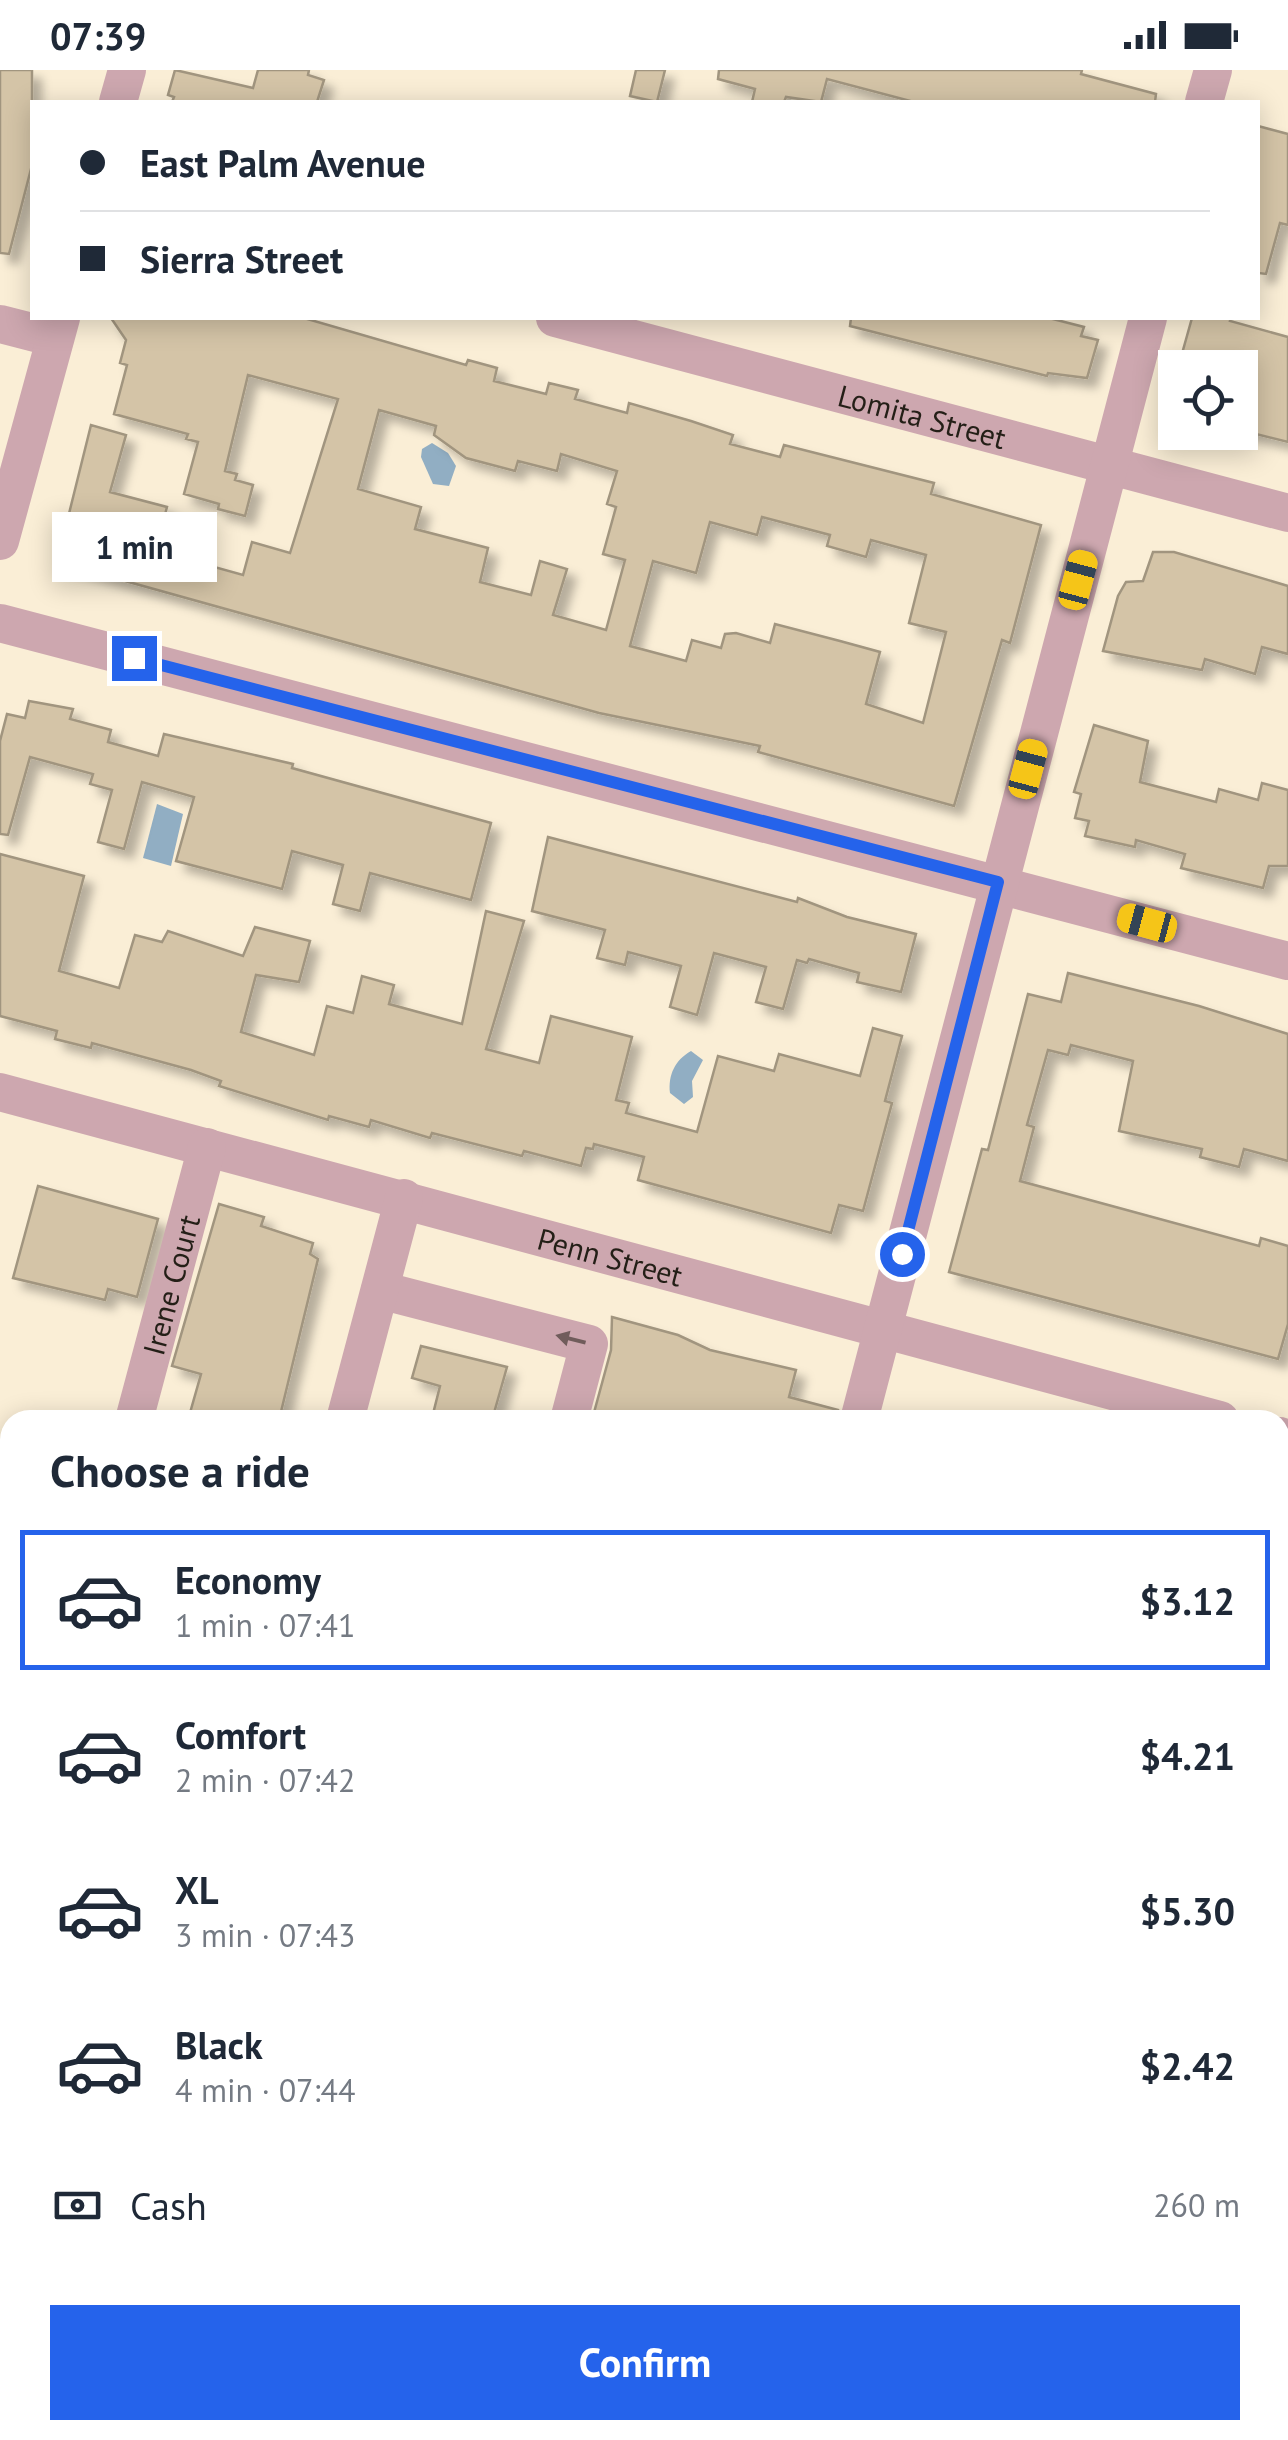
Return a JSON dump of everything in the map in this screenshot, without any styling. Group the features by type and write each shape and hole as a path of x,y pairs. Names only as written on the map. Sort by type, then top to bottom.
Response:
{"street":[{"path":"119,100 127,70"},
{"path":"1205,100 1213,70"},
{"name":"Lomita Street","path":"562,320 1288,513"},
{"path":"862,1410 1147,320"},
{"path":"0,324 58,328 0,541"},
{"path":"0,623 1288,961"},
{"name":"Penn Street","path":"0,1092 1183,1410"},
{"name":"Irene Court","path":"137,1410 207,1147"},
{"path":"348,1410 404,1198"},
{"path":"380,1290 590,1344 573,1410"}],"water":[{"path":"432,443 448,453 456,466 449,486 433,484 421,457 422,449"},
{"path":"157,804 183,814 171,866 143,858"},
{"path":"691,1051 703,1060 692,1081 693,1097 684,1104 670,1093 670,1080 677,1063"}],"building":[{"path":"0,70 32,70 30,173 9,254 0,253"},
{"path":"175,70 253,88 258,70 309,70 308,75 324,80 318,100 173,100 168,95"},
{"path":"636,70 665,70 658,100 630,96"},
{"path":"719,70 1082,70 1081,74 1156,94 1155,100 906,100 827,79 822,100 752,100 755,89 718,79"},
{"path":"1260,127 1288,134 1288,225 1280,223 1266,274 1260,273"},
{"path":"112,320 311,320 466,365 468,360 497,368 494,381 546,394 549,383 578,390 575,399 627,413 629,403 691,421 733,435 730,444 780,457 784,445 934,483 931,494 1041,525 1010,643 1002,640 954,806 758,752 760,746 599,713 57,562 91,425 126,435 110,492 167,507 158,541 192,550 189,560 243,575 252,542 290,553 338,399 248,375 225,471 237,474 235,480 253,485 245,516 184,494 198,442 186,439 188,434 114,414 127,365 120,363 126,340","holes":["379,410 436,426 434,435 466,458 515,471 518,461 557,471 561,454 617,471 607,504 616,507 603,554 625,560 606,630 553,615 567,569 540,561 531,595 480,582 488,548 415,529 421,507 358,489","762,517 830,535 827,546 866,557 871,540 926,555 909,623 946,632 923,723 866,704 880,652 840,641 775,624 770,643 736,633 725,634 721,648 692,640 686,661 630,646 653,561 696,573 710,522 757,535"]},
{"path":"851,320 1057,320 1084,327 1081,336 1098,340 1087,378 1048,373 1047,376 850,326"},
{"path":"1191,320 1230,320 1288,337 1288,442 1258,434 1258,350 1183,350"},
{"path":"1153,552 1174,552 1288,586 1288,654 1262,647 1255,674 1205,659 1202,670 1103,651 1118,596 1126,582 1143,581"},
{"path":"29,701 73,709 70,719 111,730 108,742 158,756 164,734 293,764 292,768 491,823 471,900 370,873 360,911 333,904 343,865 292,851 282,889 176,861 194,797 142,782 124,849 98,842 112,790 90,784 93,774 30,757 8,835 0,834 0,741 7,714 25,718"},
{"path":"1094,725 1148,741 1140,782 1216,802 1219,789 1258,800 1262,783 1288,790 1288,866 1269,866 1263,888 1181,868 1185,854 1136,840 1135,847 1085,836 1089,821 1075,818 1081,794 1074,792"},
{"path":"548,837 797,902 798,898 847,917 916,934 901,992 857,982 859,973 809,959 807,963 797,960 783,1009 756,1002 766,967 714,953 697,1015 670,1007 681,966 628,952 625,965 597,958 605,930 532,911"},
{"path":"0,854 84,876 59,971 119,988 135,935 162,942 168,931 243,956 255,927 310,941 299,982 256,975 241,1032 314,1055 327,1006 353,1013 362,976 394,985 389,1004 462,1024 486,911 524,921 486,1049 539,1063 551,1016 632,1037 616,1100 629,1103 626,1113 697,1132 718,1056 774,1071 779,1054 860,1076 873,1028 902,1036 885,1101 892,1103 863,1211 839,1205 831,1233 638,1180 644,1157 594,1144 593,1149 586,1148 581,1166 432,1133 430,1138 371,1120 369,1127 329,1116 328,1120 219,1086 221,1081 191,1070 92,1043 91,1048 55,1039 57,1031 0,1016"},
{"path":"1068,973 1199,1006 1288,1034 1288,1161 1244,1149 1239,1167 1200,1157 1202,1149 1119,1131 1133,1061 1071,1045 1068,1055 1048,1050 1027,1125 1034,1127 1020,1181 1259,1246 1261,1238 1288,1246 1288,1324 1278,1359 949,1272 982,1149 988,1150 1028,994 1061,1002"},
{"path":"38,1186 158,1219 137,1297 108,1289 105,1300 13,1278"},
{"path":"219,1204 264,1217 261,1226 313,1243 310,1254 318,1259 281,1410 191,1410 201,1374 172,1366"},
{"path":"612,1317 678,1335 710,1350 796,1370 789,1397 838,1410 595,1410 611,1350"},
{"path":"421,1346 507,1367 495,1410 434,1410 440,1386 412,1378"}],"route":[{"path":"134,658 998,882 902,1254"}]}
